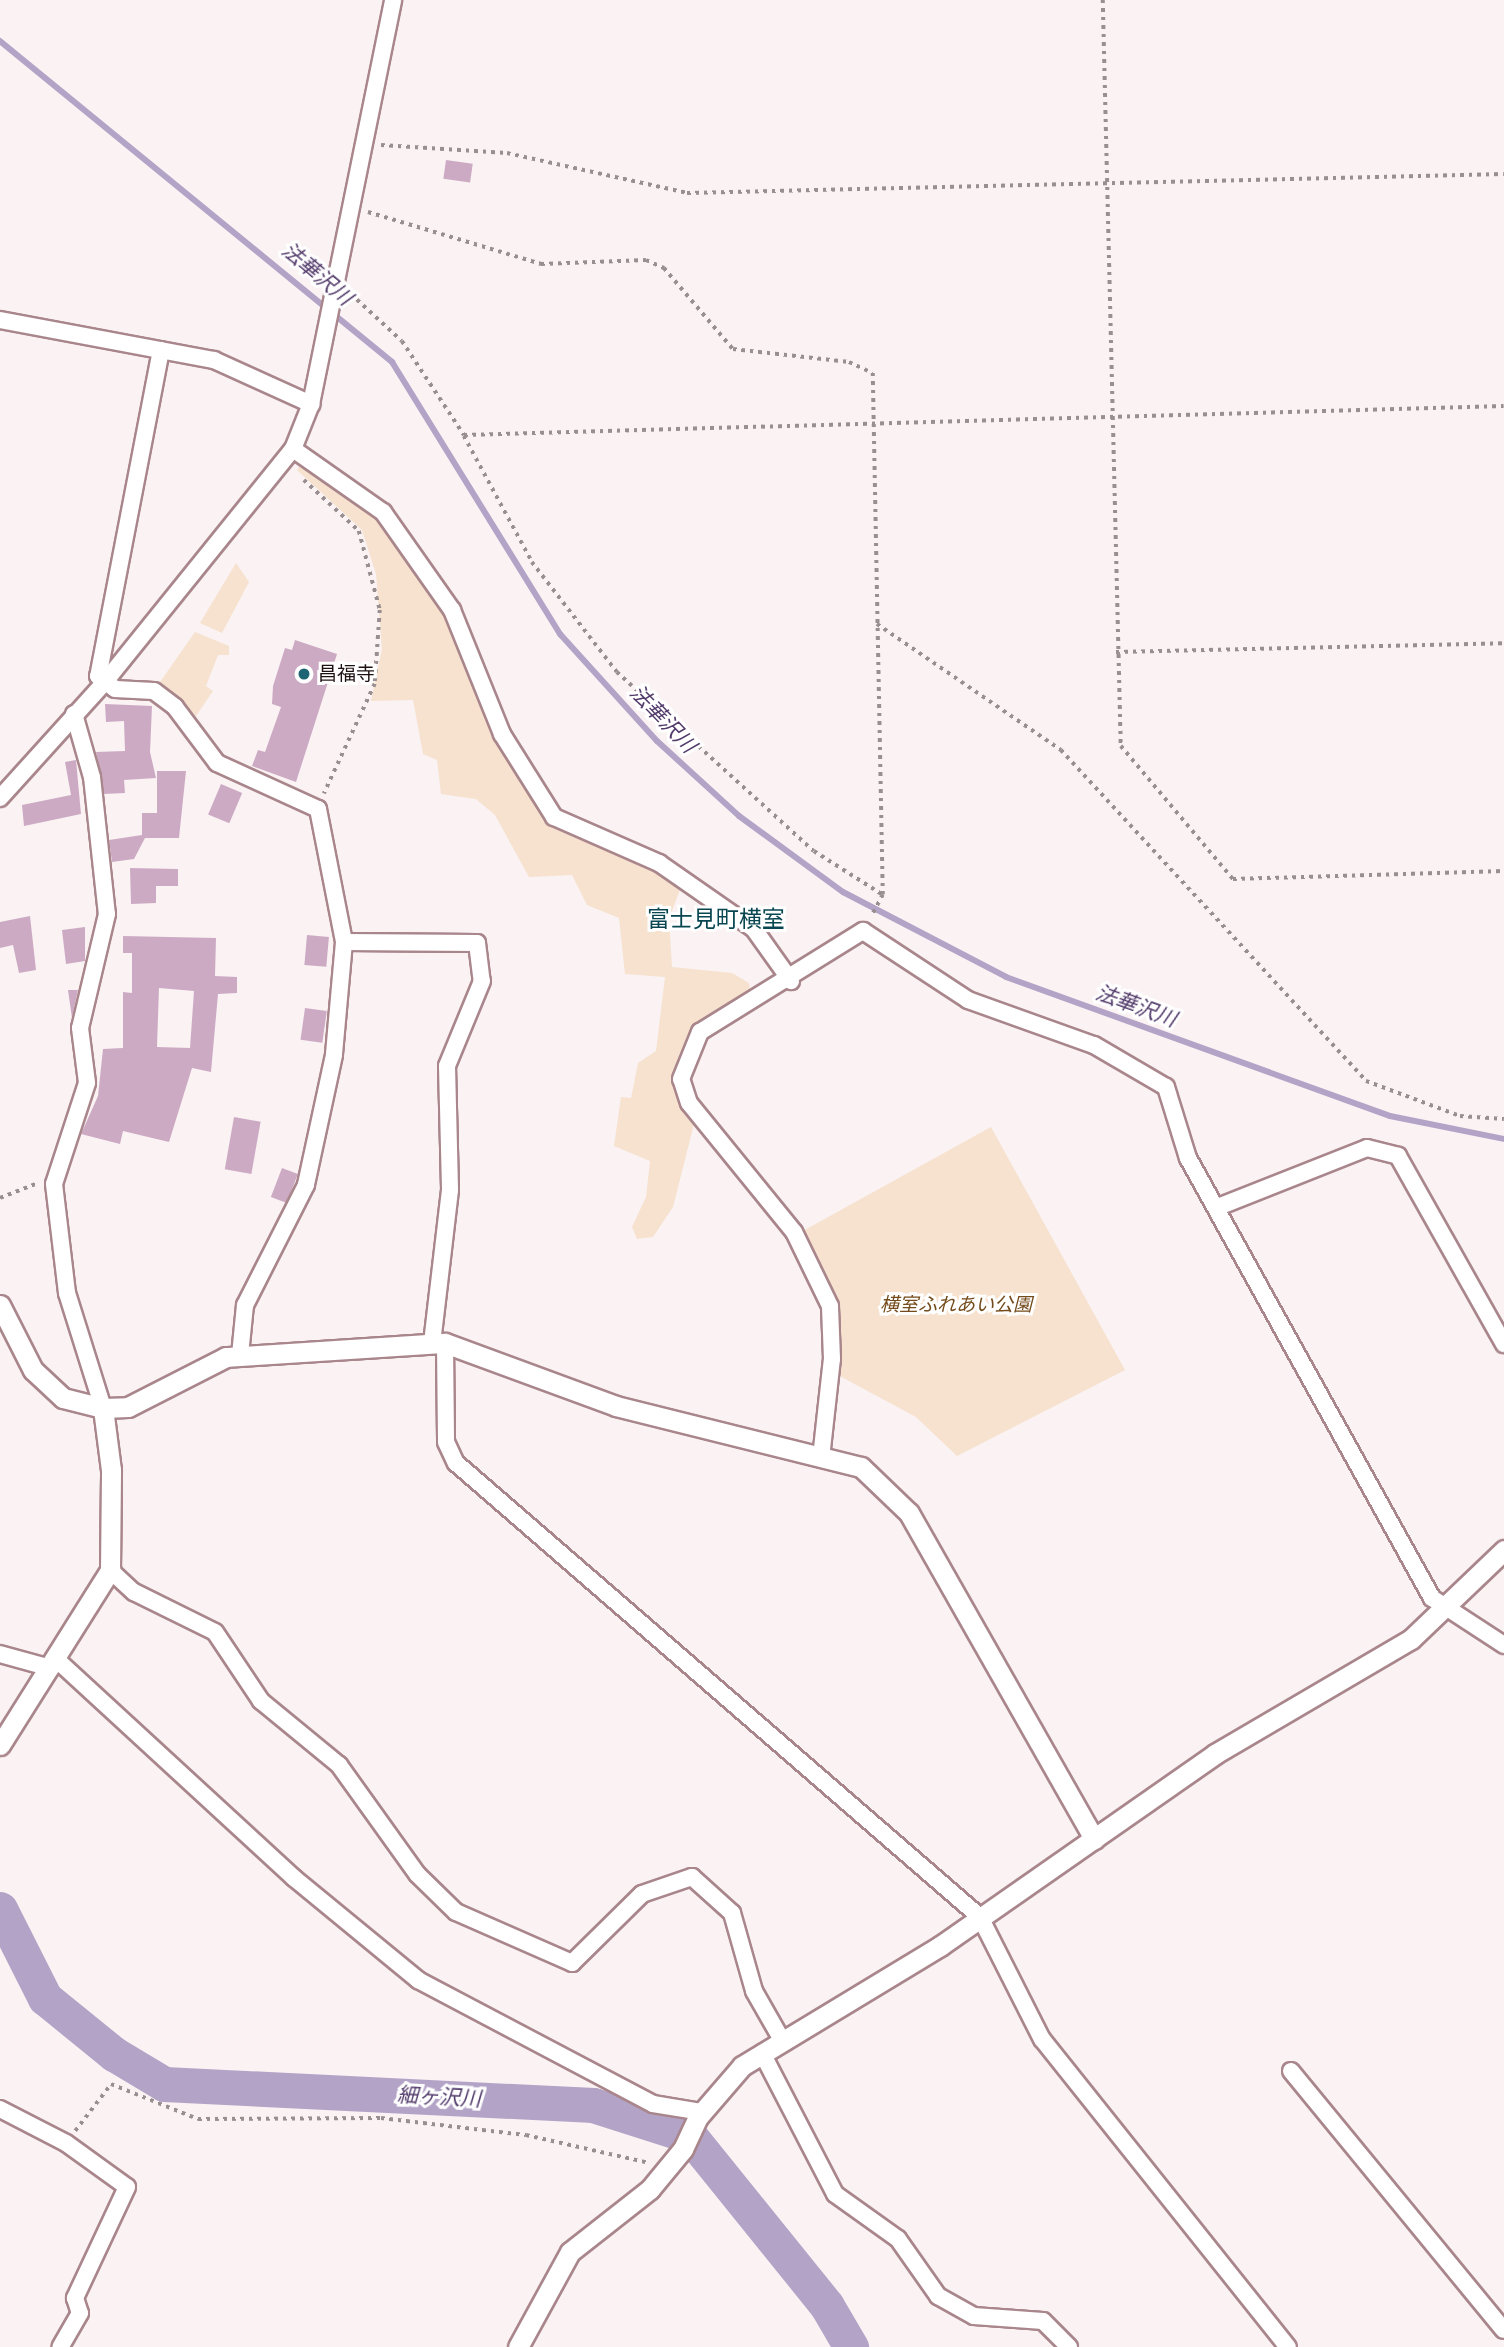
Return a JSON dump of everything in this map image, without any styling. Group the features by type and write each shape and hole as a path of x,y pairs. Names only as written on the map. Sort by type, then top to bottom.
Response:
{"street":[{"path":"0,798 104,683 293,449 311,404 338,282 393,0"},
{"path":"0,320 214,360 311,404"},
{"path":"161,350 98,676 104,683 154,691 175,707 217,763 318,809 344,942 334,1055 306,1185 245,1305 240,1355"},
{"path":"293,449 383,512 452,610 502,734 554,817 659,863 754,929 790,981"},
{"path":"0,1745 110,1570 111,1470 103,1408 67,1293 54,1184 87,1083 80,1028 107,914 92,778 74,714"},
{"path":"821,1458 832,1359 830,1306 794,1232 689,1103 681,1079 700,1032 790,981 863,931 968,1000 1094,1045 1166,1087 1188,1158 1442,1609 1504,1645"},
{"path":"344,942 477,943 482,981 447,1066 450,1190 439,1343 446,1442 456,1464 980,1917 1042,2039 1288,2347"},
{"path":"1218,1207 1367,1148 1398,1156 1504,1344"},
{"path":"0,1305 33,1370 63,1398 103,1408 128,1407 240,1355 439,1343 616,1406 861,1467 909,1513 1094,1839"},
{"path":"518,2347 570,2252 650,2189 682,2149 700,2114 762,2053 980,1917 1215,1754 1411,1639 1504,1550"},
{"path":"110,1570 134,1592 215,1632 261,1701 339,1765 417,1874 456,1912 572,1963 642,1894 692,1877 732,1913 754,1991 782,2040"},
{"path":"0,1654 54,1663 294,1878 418,1980 653,2104 700,2114"},
{"path":"762,2053 835,2194 911,2253 938,2296 974,2316 1043,2321 1069,2347"},
{"path":"1290,2071 1504,2330"},
{"path":"0,2109 66,2143 127,2187 75,2298 80,2313 60,2347"}],"path":[{"path":"1104,0 1116,652 1121,746 1233,879 1504,872"},
{"path":"365,144 507,153 687,192 1504,174"},
{"path":"352,207 541,264 646,260 664,268 733,349 866,366 877,388 872,425 883,895 863,931"},
{"path":"338,282 402,341 464,435 532,562 617,672 782,824 883,895"},
{"path":"464,435 872,425 1112,414 1504,406"},
{"path":"284,463 359,531 380,610 375,684 318,809"},
{"path":"877,624 1061,750 1366,1082 1460,1116 1504,1119"},
{"path":"1116,652 1504,643"},
{"path":"0,1198 31,1183 54,1184"},
{"path":"66,2143 111,2084 198,2119 381,2118 526,2135 668,2167"}],"green space":[{"path":"303,461 381,514 447,614 550,822 659,868 681,887 669,919 672,967 732,973 749,983 751,998 696,1028 685,1109 694,1124 673,1207 653,1237 637,1239 632,1227 646,1197 650,1161 614,1146 621,1097 631,1098 638,1063 656,1051 665,977 625,974 619,918 587,905 572,875 529,877 495,815 476,799 441,794 437,760 423,754 413,700 371,701 382,649 376,574 362,530 297,470"},
{"path":"236,563 249,582 222,633 200,623"},
{"path":"195,632 229,646 229,655 218,655 206,686 213,691 196,716 158,685"},
{"name":"横室ふれあい公園","path":"991,1127 1125,1370 957,1456 916,1417 836,1374 839,1304 801,1232"}],"building":[{"path":"446,160 473,164 470,183 443,179"},
{"path":"295,640 337,654 296,782 252,766 258,750 265,752 281,707 272,704 273,686 285,648 292,650"},
{"path":"105,704 152,706 150,752 156,778 124,780 125,793 104,794 96,752 125,751 124,721 106,722"},
{"path":"76,760 81,814 24,826 22,805 71,795 65,762"},
{"path":"157,771 186,771 179,838 145,838 134,859 112,862 109,840 142,835 142,813 157,813"},
{"path":"221,784 242,793 229,823 208,814"},
{"path":"130,868 178,869 178,886 156,886 156,903 131,904"},
{"path":"30,916 36,970 19,973 13,945 0,948 0,922"},
{"path":"85,927 85,961 66,964 62,930"},
{"path":"307,935 329,937 326,967 304,965"},
{"path":"123,936 216,938 215,976 237,977 237,993 218,994 211,1072 192,1068 169,1142 123,1131 120,1144 81,1134 98,1096 103,1049 123,1048 123,992 132,993 132,953 123,953","holes":["159,988 194,991 190,1048 157,1047"]},
{"path":"68,990 78,990 72,1018"},
{"path":"305,1008 327,1011 322,1043 301,1040"},
{"path":"234,1117 261,1122 251,1174 225,1169"},
{"path":"282,1168 298,1174 287,1203 271,1197"}],"waterway":[{"name":"法華沢川","path":"0,41 392,362 560,634 657,741 739,816 843,892 1006,977 1390,1116 1504,1139"},
{"name":"細ヶ沢川","path":"0,1909 45,1998 114,2054 164,2084 593,2105 690,2136 827,2306 851,2347"}],"place":[{"name":"昌福寺","path":"304,674"}],"district":[{"name":"富士見町横室","path":"716,920"}]}
